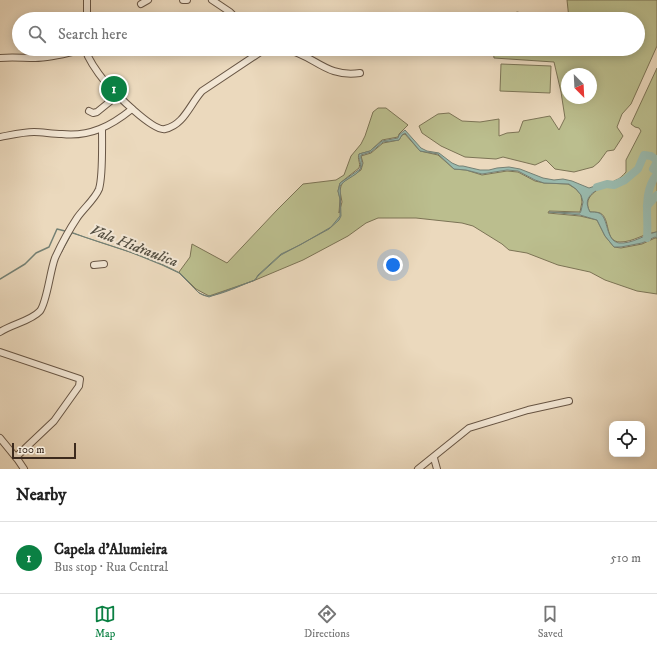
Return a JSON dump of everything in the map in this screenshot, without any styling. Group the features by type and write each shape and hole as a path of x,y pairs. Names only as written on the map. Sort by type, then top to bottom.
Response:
{"street":[{"path":"87,0 87,12"},
{"path":"141,4 148,0"},
{"path":"212,0 230,12"},
{"path":"0,58 34,58 52,56"},
{"path":"87,56 106,83 132,109 156,128 163,130 176,124 185,116 202,91 254,56"},
{"path":"304,56 334,72 348,75 360,73"},
{"path":"89,110 93,113 97,112 118,95"},
{"path":"0,137 31,132 73,135 102,128 118,121 132,109"},
{"path":"0,332 11,325 35,315 43,304 52,265 56,256 76,219 93,198 98,189 100,179 102,128"},
{"path":"94,264 104,264"},
{"path":"0,352 80,379 79,386 54,420 16,457"},
{"path":"418,469 434,458 469,428 528,410 570,402"},
{"path":"0,438 24,469"},
{"path":"434,458 437,469"}],"green space":[{"path":"567,0 657,0 657,46 631,104 622,114 617,127 623,136 614,150 607,151 599,162 593,167 574,172 555,169 546,160 535,165 503,157 496,159 465,157 441,146 422,133 419,126 438,114 449,113 462,121 480,122 499,119 499,136 507,133 519,132 523,121 550,116 559,130 565,118 563,104 597,104 597,68 561,68 561,92 554,62 494,58 494,56 645,56 645,12 568,12"},
{"path":"501,64 551,66 550,93 500,91"},
{"path":"657,68 657,232 625,242 615,241 610,234 606,220 603,216 600,213 590,212 588,200 600,188 619,179 626,172 626,160 641,131 639,128 631,124"},
{"path":"378,108 386,108 408,125 398,137 382,140 370,151 359,154 359,168 340,183 338,191 340,199 339,213 342,202 340,191 341,186 343,182 361,170 363,163 361,156 371,153 383,143 399,140 402,135 405,134 420,151 438,155 454,169 466,170 482,175 507,171 518,172 535,181 568,184 576,189 581,195 582,202 580,212 549,211 548,213 580,216 597,220 605,236 614,247 621,248 642,244 657,238 657,294 637,291 605,280 590,272 558,265 527,253 509,250 473,226 462,223 416,218 378,218 366,223 348,236 303,260 253,281 209,296 196,289 179,272 190,257 192,244 227,263 303,184 336,180 344,175 351,156 361,144 365,136 373,112"}],"water":[{"path":"405,130 421,148 427,151 439,153 452,163 459,166 480,170 509,167 520,169 543,178 572,181 589,188 607,184 594,192 587,202 590,212 602,215 611,238 619,243 624,243 657,232 657,238 655,237 642,243 614,247 605,236 597,220 580,215 549,212 580,213 583,202 581,195 569,184 544,183 518,171 507,170 482,174 454,169 438,154 420,151 405,133 399,140 383,142 371,152 361,155 362,164 361,168 359,171 340,186 341,216 339,220 329,229 307,241 331,227 340,216 340,199 338,191 340,183 360,169 361,165 359,154 370,151 382,141 398,138 399,135"},
{"path":"71,232 93,240 72,233 61,253"},
{"path":"296,247 281,255 255,280 258,275 281,254"},
{"path":"132,253 152,260 179,273 162,265"},
{"path":"255,280 225,292 214,295"}],"waterway":[{"path":"597,187 607,184 614,185 625,180 638,169 644,155 651,156 657,160"},
{"path":"653,169 657,162"},
{"path":"647,238 647,205 649,189 657,174"},
{"path":"647,206 657,195"},
{"name":"Vala Hidraulica","path":"0,279 25,264 36,253 49,247 57,229 65,231"}],"place":[{"name":"Capela d'Alumieira","path":"114,89"}]}
